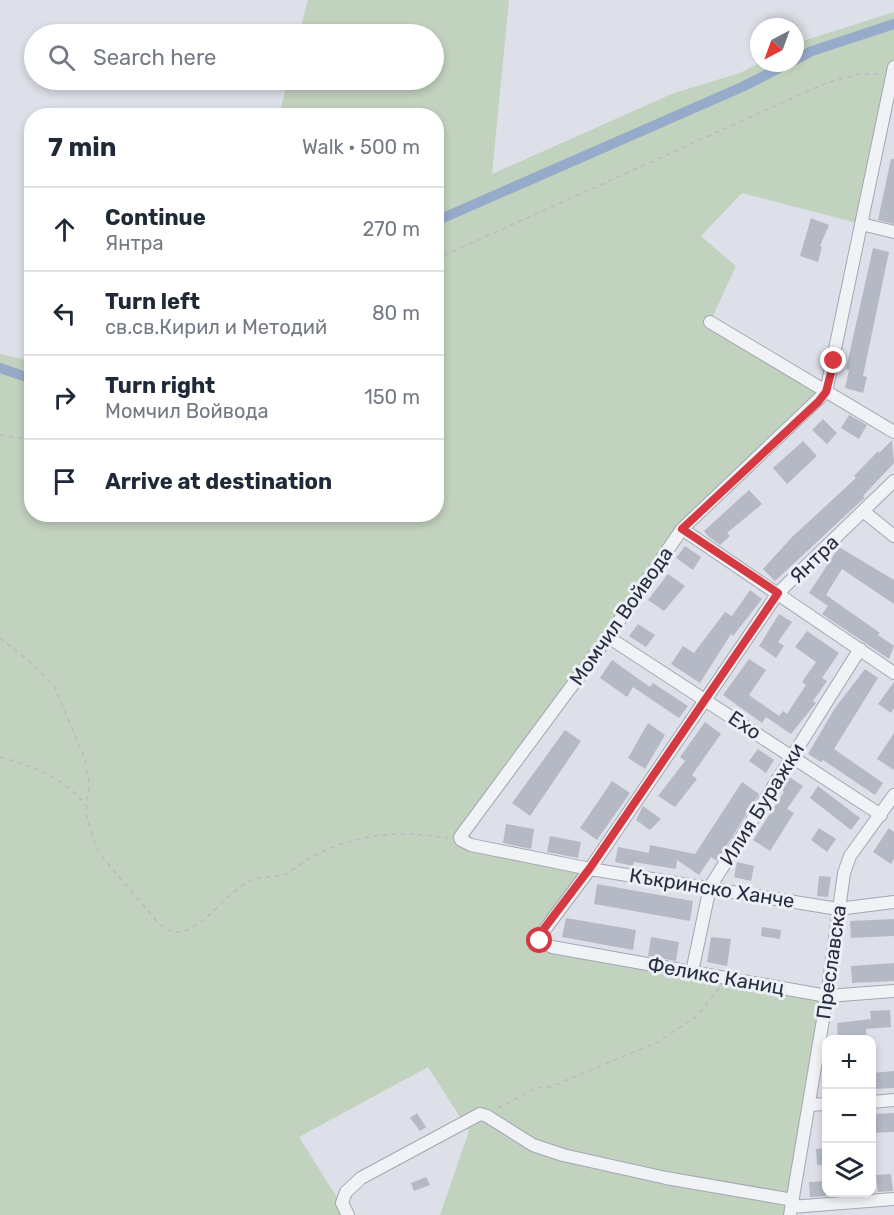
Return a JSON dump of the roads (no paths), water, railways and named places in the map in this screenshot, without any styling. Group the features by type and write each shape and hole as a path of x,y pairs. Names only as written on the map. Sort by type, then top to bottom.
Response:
{"street":[{"path":"826,392 892,71"},
{"path":"861,224 894,232"},
{"path":"710,322 894,432"},
{"name":"Момчил Войвода","path":"460,840 462,832 608,637 682,529 826,392"},
{"name":"Янтра","path":"540,941 543,930 590,868 778,593 894,481"},
{"path":"863,511 894,536"},
{"path":"682,529 894,673"},
{"name":"Ехо","path":"608,637 707,699 881,814"},
{"name":"Илия Буражки","path":"692,972 710,887 861,649"},
{"name":"Преславска","path":"792,1207 827,996 844,873 850,856 894,795"},
{"name":"Къкринско Ханче","path":"460,840 471,845 590,868 838,909 894,902"},
{"name":"Феликс Каниц","path":"540,941 552,947 827,996 894,991"},
{"path":"876,1102 894,1100"},
{"path":"809,1105 822,1104"},
{"path":"348,1215 343,1198 351,1185 360,1178 472,1117 484,1115 546,1150 792,1207 894,1199"}],"waterway":[{"path":"804,55 894,24"},
{"path":"444,217 771,72"},
{"path":"0,368 24,376"}]}
